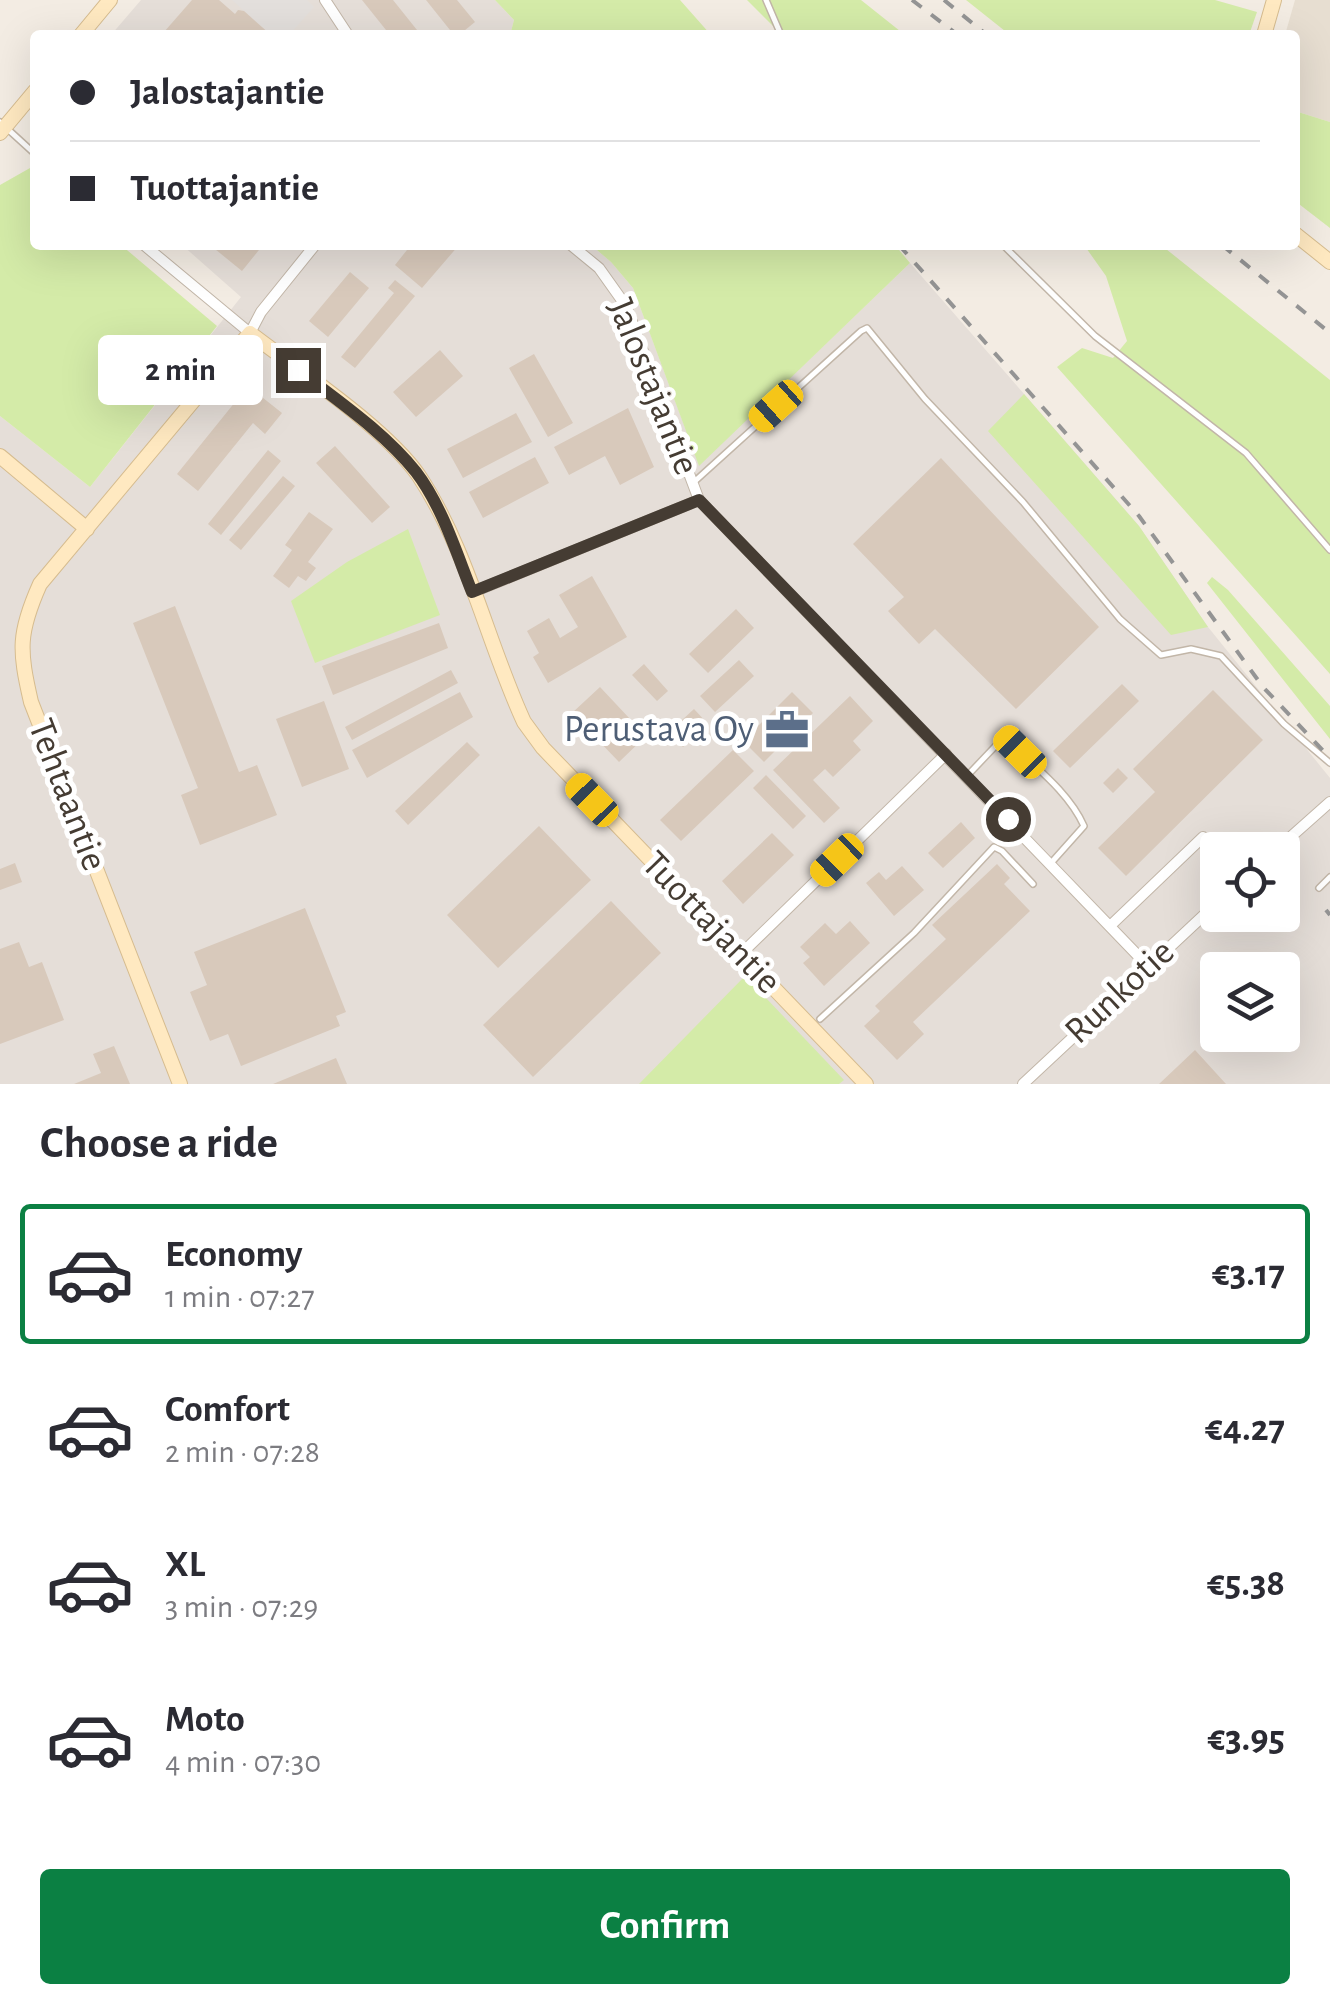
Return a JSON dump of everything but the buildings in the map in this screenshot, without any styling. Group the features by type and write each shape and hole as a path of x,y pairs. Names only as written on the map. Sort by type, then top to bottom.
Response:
{"street":[{"path":"85,30 110,0"},
{"path":"325,0 345,30"},
{"path":"1265,30 1274,0"},
{"path":"2,127 30,96"},
{"path":"1300,238 1330,262"},
{"path":"150,250 250,333 260,312 311,250"},
{"name":"Jalostajantie","path":"577,250 599,268 626,306 699,500 1147,964"},
{"name":"Tehtaantie","path":"180,1084 31,702 21,659 24,620 40,584 250,333"},
{"name":"Tuottajantie","path":"250,333 380,436 417,473 437,508 524,722 543,748 866,1084"},
{"path":"0,456 86,529"},
{"path":"472,592 699,500"},
{"path":"740,954 946,754"},
{"path":"1296,832 1330,802"},
{"path":"1110,926 1200,840"},
{"name":"Runkotie","path":"1023,1084 1200,918"}],"lane":[{"path":"766,0 779,30"},
{"path":"2,127 30,150"},
{"path":"1007,250 1096,336 1246,453 1330,550"},
{"path":"693,482 860,331 868,328 925,399 1023,502 1120,619 1161,655 1191,649 1220,656 1284,724 1329,762"},
{"path":"966,776 1004,737 1046,777 1078,812 1084,826 1050,863"},
{"path":"820,1019 914,933 994,848 1002,851 1033,884"},
{"path":"1319,888 1330,877"}],"shaded area":[{"path":"141,0 495,0 514,20 511,30 115,30"},
{"path":"232,0 307,0 314,7 293,30 265,30"},
{"path":"1295,0 1330,0 1330,122 1300,113 1300,30 1286,30"},
{"path":"188,250 597,250 633,288 699,465 910,263 1139,526 1208,627 1330,778 1330,1084 0,1084 0,416 90,487 241,297"}],"green space":[{"path":"495,0 680,0 707,30 511,30 514,20"},
{"path":"747,0 861,0 899,30 777,30"},
{"path":"966,0 1215,0 1257,12 1251,30 1004,30"},
{"path":"1300,113 1330,122 1330,228 1300,205"},
{"path":"30,168 30,250 127,250 217,326 90,487 0,416 0,185"},
{"path":"597,250 899,250 910,263 699,466 633,288"},
{"path":"1088,250 1167,250 1330,380 1330,674 1057,367 1082,348 1113,358 1127,341 1106,276"},
{"path":"1024,394 1139,526 1208,627 1171,635 988,431"},
{"path":"408,529 440,615 315,663 291,601 347,562"},
{"path":"1212,577 1228,590 1330,706 1330,739 1207,583"},
{"path":"745,976 844,1080 839,1084 639,1084"}],"railway":[{"path":"912,0 951,30"},
{"path":"944,0 981,30"},
{"path":"903,250 1139,516 1263,687 1330,758"},
{"path":"1228,250 1330,333"},
{"path":"1326,910 1330,915"}],"place":[{"name":"Perustava Oy","path":"787,730"}],"route":[{"path":"298,370 392,446 417,473 437,508 472,592 699,500 1008,819"}]}
